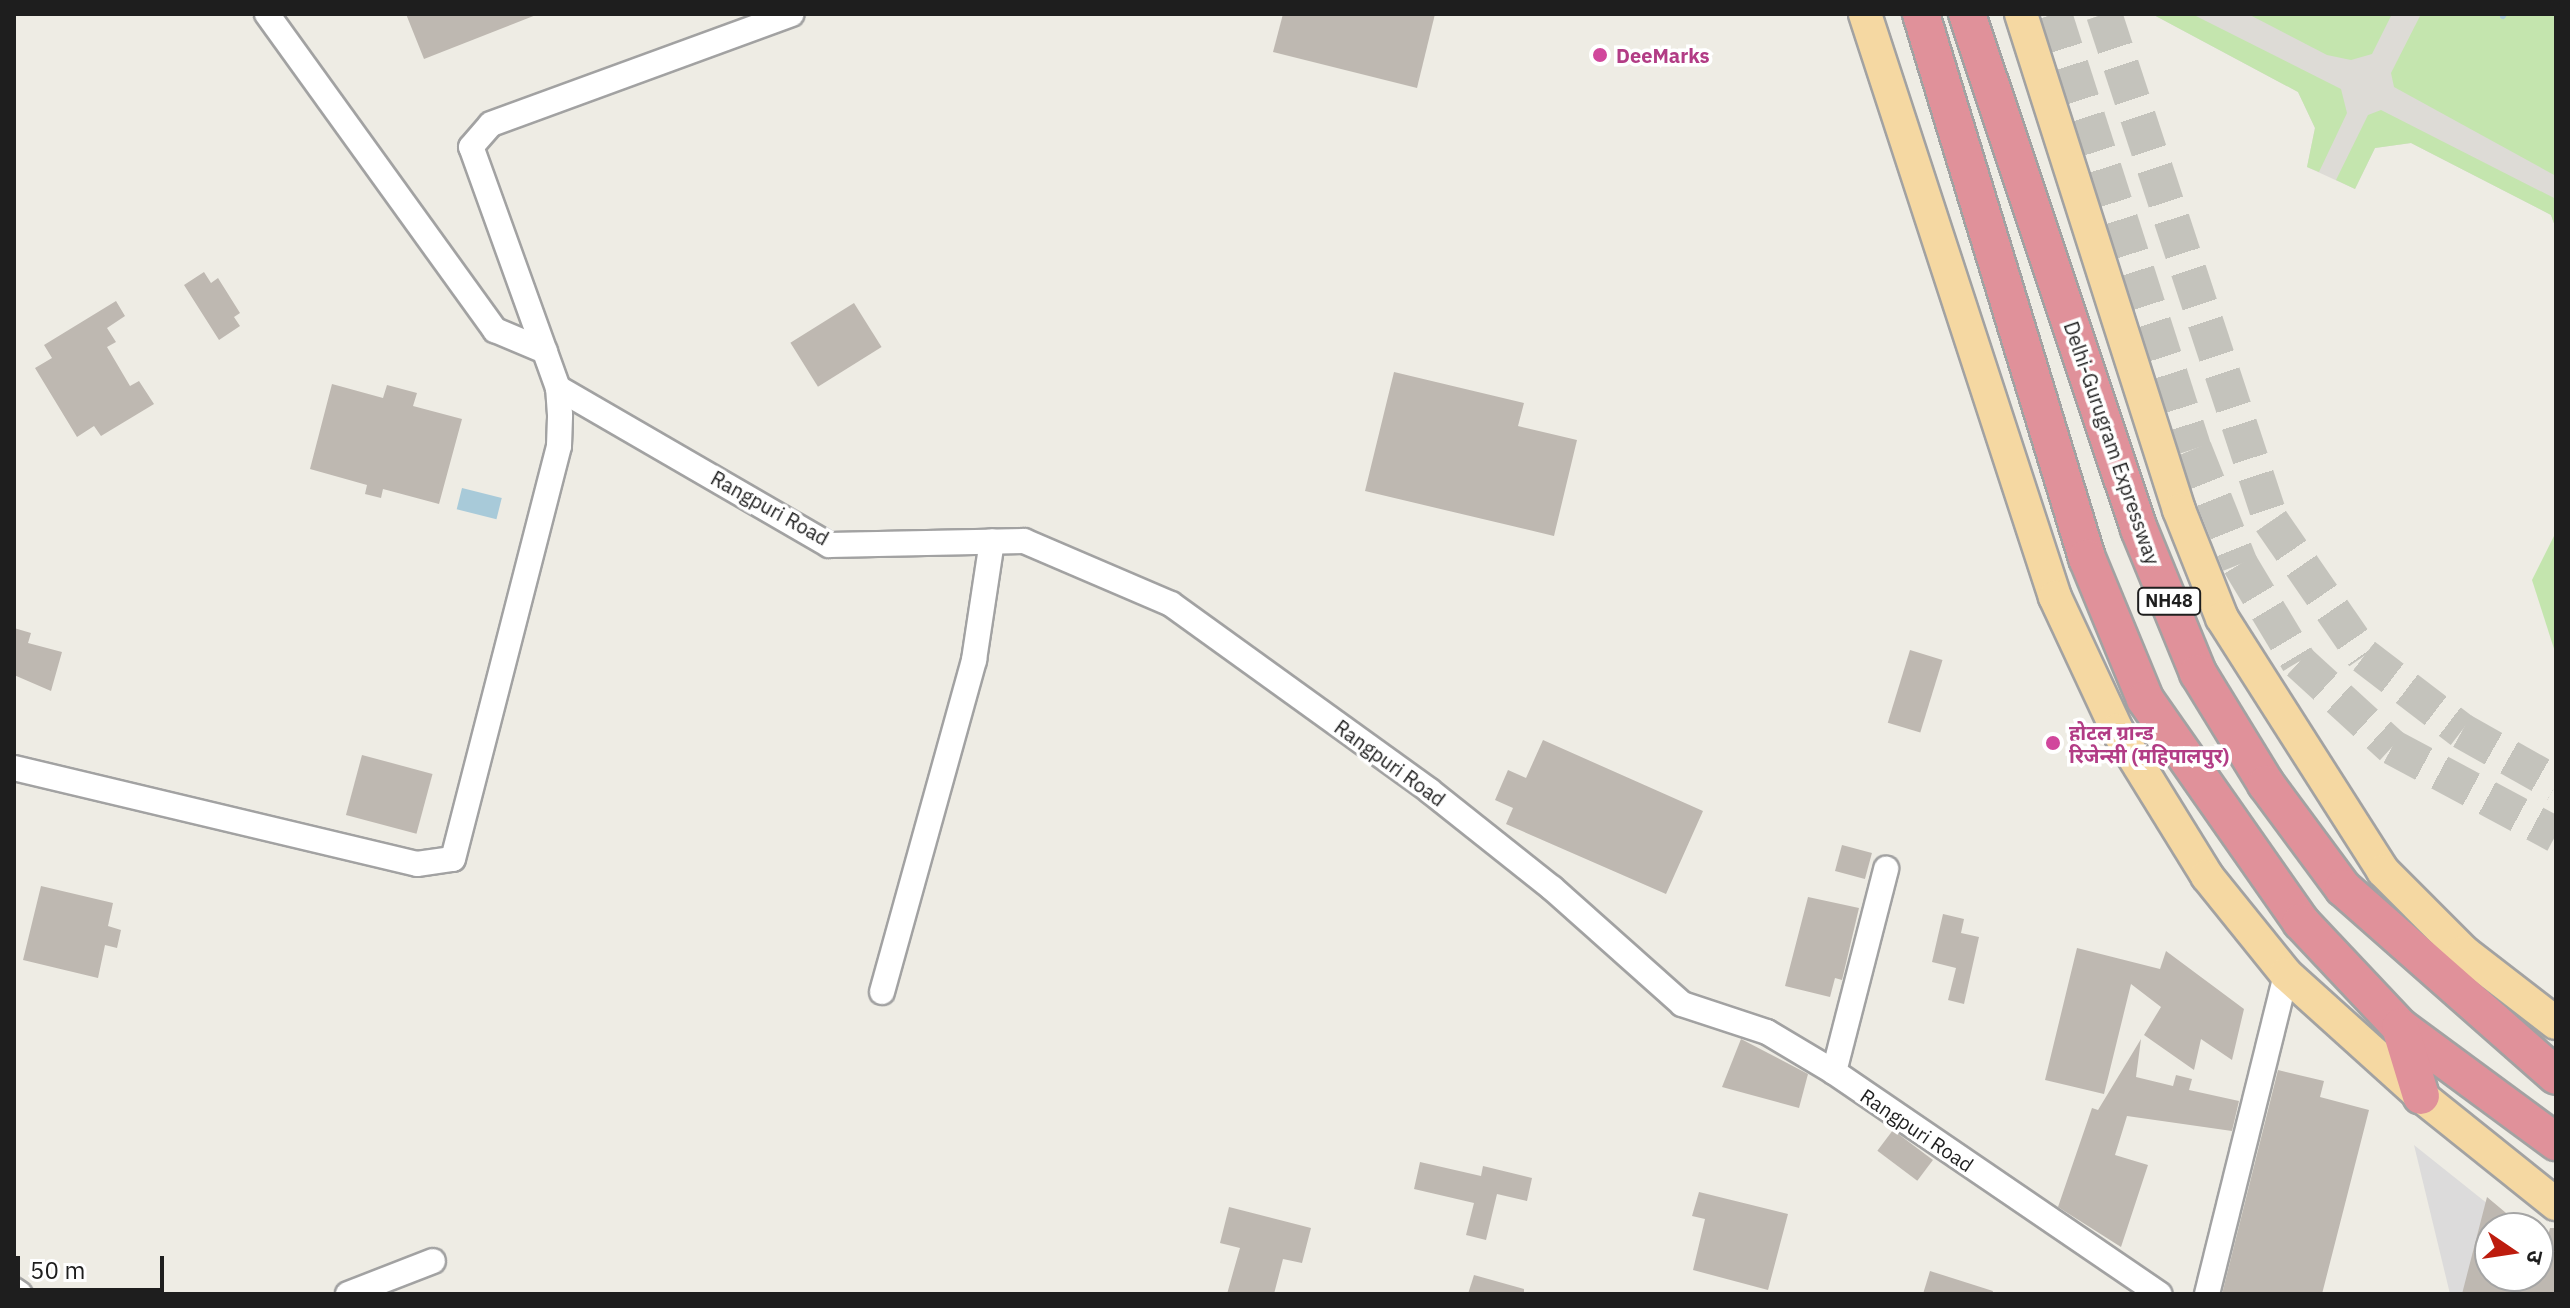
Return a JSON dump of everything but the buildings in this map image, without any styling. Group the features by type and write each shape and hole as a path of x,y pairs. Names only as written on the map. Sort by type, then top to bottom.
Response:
{"highway":[{"name":"NH48","path":"1921,14 2087,558 2145,699 2301,922 2400,1027 2556,1142"},
{"name":"Delhi-Gurugram Expressway","path":"1967,14 2139,529 2198,673 2266,784 2343,888 2556,1076"},
{"path":"2400,1027 2421,1096"}],"main road":[{"path":"1865,14 2055,597 2117,730 2207,876 2286,974 2421,1096 2556,1204"},
{"path":"2021,14 2179,510 2222,618 2383,871 2464,952 2556,1023"}],"street":[{"path":"267,14 495,330 545,351"},
{"path":"14,768 417,864 453,859 559,446 558,388 471,156 476,138 491,124 792,14"},
{"name":"Rangpuri Road","path":"558,388 829,545 992,541 1040,544 1188,615 1454,810 1682,1004 1767,1032 1834,1072 2160,1294"},
{"path":"882,992 974,660 992,541"},
{"path":"1834,1072 1886,869"},
{"path":"2207,1294 2286,974"},
{"path":"348,1294 433,1261"},
{"path":"14,1290 20,1294"}],"shaded area":[{"path":"2152,14 2556,14 2556,229 2551,215 2411,143 2375,148 2355,189 2307,167 2315,128 2298,92"},
{"path":"2414,1145 2498,1212 2474,1212 2474,1292 2554,1292 2554,1257 2556,1259 2556,1294 2450,1294"}],"green space":[{"path":"2152,14 2192,14 2341,89 2347,113 2319,172 2307,167 2315,128 2298,92"},
{"path":"2248,14 2392,14 2372,54 2351,60 2327,55"},
{"path":"2421,14 2556,14 2556,176 2394,87 2391,73"},
{"path":"2381,110 2556,199 2556,229 2551,215 2411,143 2375,148 2355,189 2336,180 2368,115"},
{"path":"2556,532 2556,655 2532,580"}],"water":[{"path":"462,488 502,498 496,519 457,509"}],"tunnel":[{"path":"2054,14 2194,449 2240,564 2299,662 2392,747 2556,835"},
{"path":"2104,14 2271,521 2364,656 2462,731 2556,784"}],"place":[{"name":"DeeMarks","path":"1600,55"},
{"name":"होटल ग्रान्ड रिजेन्सी (महिपालपुर)","path":"2053,743"}]}
